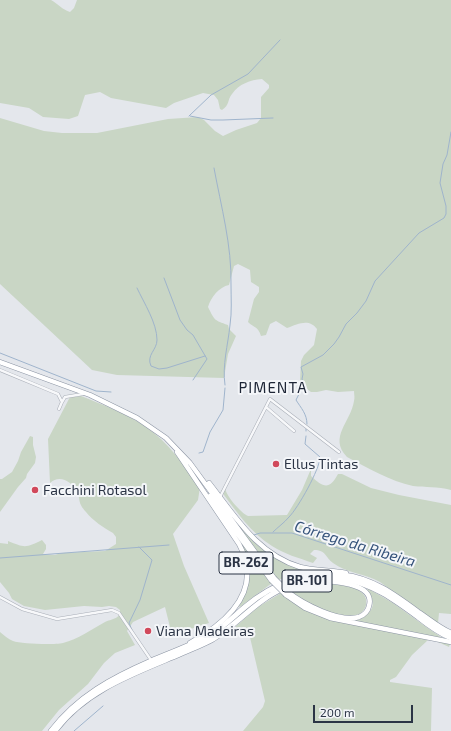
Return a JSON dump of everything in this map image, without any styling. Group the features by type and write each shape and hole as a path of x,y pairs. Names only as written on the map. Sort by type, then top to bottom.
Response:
{"highway":[{"name":"BR-262","path":"0,362 86,394 125,411 156,430 189,459 250,537 272,555 300,567 314,570 341,572 358,578"},
{"name":"BR-262","path":"156,430 177,452 273,579 287,594 305,608 330,618 451,642"},
{"name":"BR-262","path":"168,440 190,463 273,579"},
{"name":"BR-262","path":"167,654 206,633 235,609 245,588 247,574 245,557 239,544 177,452"},
{"name":"BR-101","path":"51,731 65,714 85,696 99,687 151,661 203,639 215,632 258,596 289,580 302,576 338,574 358,578 389,591 440,627 451,633"},
{"name":"BR-101","path":"55,731 72,712 101,690 211,640 272,593 293,584 309,580 326,578 343,579 360,583 386,595 437,631 451,638"},
{"name":"BR-262","path":"287,594 314,608 336,615 354,617 364,614 369,607 369,597 362,589 350,584 330,582 293,584"}],"street":[{"path":"0,370 58,394 62,402"},
{"path":"59,409 65,397 86,394"},
{"path":"220,497 270,399 340,452"},
{"path":"266,407 294,431"},
{"path":"0,597 22,609 58,619 112,610 119,613 151,661"}],"green space":[{"path":"0,0 51,0 70,12 74,8 77,0 451,0 451,490 404,484 379,474 347,457 342,450 340,436 352,409 354,391 338,392 326,390 311,392 302,385 300,381 301,361 304,355 314,345 317,329 307,323 287,328 276,321 270,324 266,335 261,336 257,329 248,322 254,299 259,292 259,287 251,282 250,270 238,264 234,266 229,285 225,286 216,293 208,307 215,319 228,325 229,329 236,336 228,354 224,378 117,375 92,370 0,284 0,118 44,131 62,133 97,133 168,119 198,117 204,120 215,131 223,136 257,123 261,118 261,97 269,88 269,85 262,79 245,83 230,96 226,106 222,110 220,109 218,100 214,95 203,93 174,103 166,108 111,98 100,92 85,95 78,116 69,119 43,117 29,108 0,103"},
{"path":"81,396 122,413 154,433 175,454 200,487 198,500 173,534 184,566 209,623 172,635 165,607 133,622 127,631 135,645 115,653 104,663 88,684 59,710 42,731 0,731 0,632 9,639 17,642 38,644 63,643 79,637 117,617 120,613 120,610 116,607 109,606 84,606 45,610 24,606 12,599 0,582 0,543 8,544 8,541 22,546 29,546 42,540 46,545 46,549 43,554 55,555 61,553 105,551 116,544 116,537 113,533 95,521 83,509 75,488 69,482 57,479 50,483 48,439 70,397"},
{"path":"30,436 33,437 36,457 35,463 27,474 26,478 0,512 0,479 12,472"},
{"path":"311,469 311,476 322,485 329,485 338,474 342,474 371,488 451,505 451,614 439,613 438,623 380,582 338,566 330,561 321,551 314,550 310,554 317,558 313,563 277,549 257,535 238,514 221,491 225,487 234,503 248,516 287,515 302,490"},
{"path":"224,505 246,534 258,546 283,561 314,571 278,580 223,506"},
{"path":"225,521 272,583 240,607 239,606 245,593 247,556 240,541"},
{"path":"312,584 336,584 355,588 362,592 366,598 364,610 361,613 350,616 337,614 310,605 288,589"},
{"path":"367,588 393,603 444,639 350,620 360,618 371,610 373,601"},
{"path":"281,593 311,613 450,644 449,647 436,641 428,640 412,655 396,677 390,680 390,682 432,688 431,731 243,731 263,707 265,701 248,629 228,635 227,634 258,607"}],"waterway":[{"path":"189,116 211,95 248,74 280,40"},
{"path":"190,116 211,120 273,118"},
{"path":"307,424 305,414 296,400 304,384 301,367 323,355 334,344 346,324 366,301 375,281 419,233 444,218 446,214 446,206 440,183 451,132"},
{"path":"214,168 226,226 231,270 231,315 225,362 225,385"},
{"path":"164,278 180,320 187,330 193,335 207,359 193,380"},
{"path":"137,288 150,313 155,327 157,344 150,359 151,366 159,369 167,368 205,356"},
{"path":"0,353 96,391 111,392"},
{"path":"199,453 203,452 210,432 223,410 225,388"},
{"path":"273,532 298,506 313,479 319,463 320,457 305,444 306,436"},
{"name":"Córrego da Ribeira","path":"254,535 260,533 292,533 451,585"},
{"name":"Córrego da Ribeira","path":"0,558 169,545"},
{"path":"132,630 129,623 140,600 152,560 139,547"},
{"path":"74,731 103,706"}],"place":[{"name":"Ellus Tintas","path":"276,464"},
{"name":"Facchini Rotasol","path":"35,490"},
{"name":"Viana Madeiras","path":"148,631"}],"district":[{"name":"PIMENTA","path":"273,388"}]}
